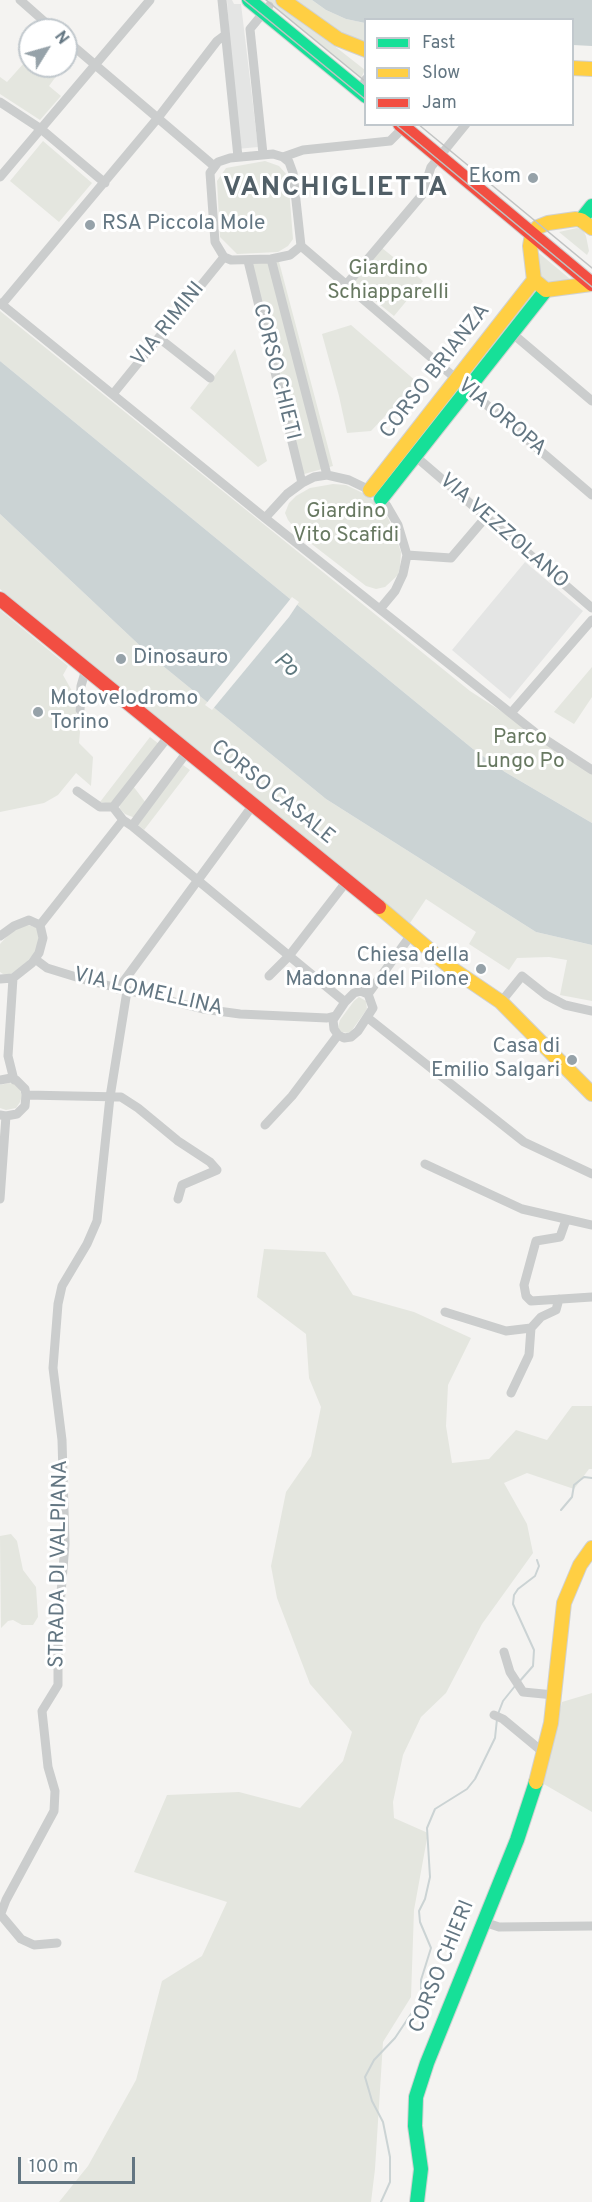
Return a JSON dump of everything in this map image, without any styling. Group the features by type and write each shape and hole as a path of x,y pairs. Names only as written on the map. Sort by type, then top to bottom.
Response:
{"main road":[{"path":"249,0 265,6 364,87"},
{"path":"284,0 318,27 338,39 364,49"},
{"path":"574,68 592,69"},
{"path":"407,126 535,231 592,284"},
{"path":"592,206 586,224 548,223 535,231 530,246 534,280 546,290 592,284"},
{"path":"535,231 592,272"},
{"name":"CORSO BRIANZA","path":"370,490 534,280"},
{"name":"CORSO BRIANZA","path":"381,499 546,290"},
{"name":"CORSO CASALE","path":"0,598 451,968 501,1002 592,1094"},
{"name":"CORSO CHIERI","path":"417,2202 422,2169 415,2127 416,2097 427,2063 517,1840 551,1723 564,1603 580,1565 592,1548"}],"street":[{"path":"20,0 40,18"},
{"path":"0,177 150,0"},
{"path":"222,0 238,157"},
{"path":"262,154 250,29 265,6"},
{"path":"225,35 217,41 158,119 105,183 1,303 511,713 561,751 592,770"},
{"path":"78,51 214,166"},
{"path":"0,102 41,129 105,183"},
{"path":"283,157 303,150 390,141 405,126"},
{"path":"346,285 422,195 431,167 464,126"},
{"path":"273,154 283,157 289,162 293,173 300,246 290,255 271,259 248,261 231,260 224,257 215,242 210,184 210,173 214,166 219,162 238,157 273,154"},
{"name":"VIA OROPA","path":"300,246 592,495"},
{"name":"VIA RIMINI","path":"113,394 224,257"},
{"name":"CORSO CHIETI","path":"271,259 327,475"},
{"name":"CORSO CHIETI","path":"248,261 302,483"},
{"path":"513,334 592,401"},
{"path":"159,338 210,378"},
{"name":"VIA VEZZOLANO","path":"415,456 592,608"},
{"path":"266,518 287,494 302,483 327,475 349,480 370,490 381,499 398,525 407,555 403,574 395,591 380,609"},
{"path":"407,555 451,558 486,517"},
{"path":"511,713 592,620"},
{"path":"80,710 81,686 86,669"},
{"path":"113,807 168,737"},
{"path":"132,826 187,752"},
{"path":"77,791 100,807 113,807"},
{"path":"122,990 197,880 253,806"},
{"path":"113,807 123,820 345,1002"},
{"path":"40,925 123,820"},
{"path":"269,976 289,956 347,881"},
{"path":"0,936 14,926 29,921 40,925"},
{"path":"0,979 13,978 35,959 43,938 40,925"},
{"path":"368,994 411,935"},
{"name":"VIA LOMELLINA","path":"35,959 47,968 122,990 203,1009 240,1014 327,1018 335,1016"},
{"path":"501,1002 522,976 546,995 565,1005 592,1011"},
{"path":"0,1199 3,1115 12,1116 21,1110 26,1101 21,1084 6,1079 13,978"},
{"name":"STRADA DI VALPIANA","path":"0,1915 54,1811 55,1791 48,1767 42,1711 58,1685 58,1630 65,1544 62,1440 53,1368 58,1304 62,1286 87,1244 97,1221 122,990"},
{"path":"362,991 368,994 373,1008 369,1018 351,1037 344,1038 339,1035 334,1029 335,1016 354,993 362,991"},
{"path":"369,1018 524,1142 592,1174"},
{"path":"265,1125 292,1095 339,1035"},
{"path":"26,1095 121,1097 138,1108 178,1141 210,1162 217,1170 182,1185 178,1199"},
{"path":"425,1164 522,1209 592,1225"},
{"path":"566,1220 560,1237 536,1241 524,1285 525,1296 531,1301 592,1297"},
{"path":"511,1393 529,1355 531,1328 541,1317 556,1310 559,1299"},
{"path":"445,1312 506,1331 531,1328"},
{"path":"504,1652 517,1685 523,1692 554,1695"},
{"path":"494,1714 544,1753"},
{"path":"0,1915 21,1939 34,1945 57,1943"},
{"path":"484,1922 499,1927 592,1926"}],"shaded area":[{"path":"227,0 232,0 234,4 241,4 258,147 237,149"},
{"path":"525,562 583,611 510,699 452,650"}],"green space":[{"path":"266,0 276,0 364,69 361,78"},
{"path":"285,0 312,0 326,10 346,19 364,23 364,44 338,39"},
{"path":"18,70 18,78 55,78 49,86 61,96 40,120 0,94 0,77 7,82"},
{"path":"43,141 92,183 59,222 10,181"},
{"path":"265,161 279,166 288,176 293,239 288,246 278,252 237,254 220,237 217,181 226,168"},
{"path":"577,228 583,230 586,236 589,251 587,255 559,232"},
{"name":"Giardino Schiapparelli","path":"382,248 423,281 394,316 353,283"},
{"path":"539,253 570,279 556,282 543,281 539,274"},
{"path":"278,258 333,466 297,476 248,261"},
{"name":"Parco Lungo Po","path":"0,311 470,691 592,770 592,823 505,772 473,749 0,361"},
{"path":"351,325 417,382 371,431 347,433 322,334"},
{"path":"235,349 267,461 258,467 190,408"},
{"name":"Giardino Vito Scafidi","path":"333,484 346,485 369,496 386,514 401,552 398,575 385,587 376,589 366,586 300,535 288,520 285,513 289,503 296,496 310,488"},
{"path":"0,514 152,657 326,799 536,932 592,945 592,1001 560,995 567,960 549,957 517,958 509,970 469,944 476,932 426,899 410,923 0,589"},
{"name":"Motovelodromo Torino","path":"0,610 68,666 63,675 72,691 80,732 79,743 93,757 91,786 76,773 58,795 44,803 0,812"},
{"path":"592,667 592,697 574,724 554,712"},
{"path":"150,737 159,744 112,804 100,802"},
{"path":"183,765 190,770 144,830 137,824"},
{"path":"133,786 146,803 135,818 125,814 119,804"},
{"path":"25,924 38,928 41,934 36,951 27,962 11,974 3,974 0,972 0,944 9,934"},
{"path":"359,997 366,1001 367,1009 350,1033 340,1032 338,1027 340,1020"},
{"path":"14,1084 20,1090 22,1096 16,1108 6,1110 0,1108 0,1085"},
{"path":"264,1249 325,1252 353,1295 414,1312 471,1338 448,1385 446,1426 452,1463 489,1459 516,1430 547,1440 572,1406 592,1406 592,1469 589,1469 574,1489 527,1473 504,1483 527,1524 533,1553 482,1624 446,1693 421,1717 403,1755 393,1802 394,1818 428,1833 414,1910 411,1997 383,2042 371,2202 59,2202 88,2166 136,2080 162,1981 202,1956 227,1902 134,1872 167,1795 239,1792 300,1808 343,1761 352,1732 310,1684 277,1598 271,1566 286,1492 311,1456 321,1407 309,1378 306,1334 257,1297"},
{"path":"11,1534 17,1541 23,1570 36,1587 38,1617 33,1625 22,1625 13,1620 8,1621 1,1628 0,1536"},
{"path":"592,1693 592,1812 542,1783 562,1702"}],"water":[{"path":"312,0 592,0 592,46 574,45 574,18 364,18 364,23 346,19 326,10"},
{"name":"Po","path":"0,361 473,749 505,772 592,823 592,945 536,932 326,799 152,657 0,514"}],"pier":[{"path":"292,597 299,602 289,617 212,710 205,705"}],"waterway":[{"path":"561,1510 572,1497 574,1485 584,1477 592,1478"},
{"path":"519,1682 533,1666 534,1650 513,1604 514,1595 535,1576 539,1566 537,1560"},
{"path":"498,1714 503,1701 515,1686"},
{"path":"381,2202 390,2182 390,2157 383,2122 372,2101 365,2077 374,2060 395,2038 421,1999 421,1980 431,1948 420,1922 419,1911 425,1899 430,1877 427,1828 435,1809 467,1789 475,1779 495,1738 497,1719"}],"tram line":[{"path":"244,0 364,98"},
{"path":"266,0 364,80"},
{"path":"397,126 592,287"},
{"path":"420,126 592,268"}],"traffic: fast":[{"path":"249,0 364,94"},
{"path":"581,220 592,206"},
{"path":"381,499 546,290"},
{"path":"417,2202 421,2169 415,2126 416,2097 427,2063 517,1840 536,1782"}],"traffic: slow":[{"path":"283,0 338,39 364,49"},
{"path":"574,68 592,69"},
{"path":"592,228 576,219 548,223 538,227 532,234 530,246 534,280 546,290 592,284"},
{"path":"370,490 534,280"},
{"path":"379,907 451,968 501,1002 592,1094"},
{"path":"536,1782 551,1723 564,1603 580,1565 592,1548"}],"traffic: jam":[{"path":"402,126 592,284"},
{"path":"0,599 379,907"}],"place":[{"name":"Ekom","path":"533,178"},
{"name":"RSA Piccola Mole","path":"90,225"},
{"name":"Dinosauro","path":"121,659"},
{"name":"Motovelodromo Torino","path":"38,712"},
{"name":"Chiesa della Madonna del Pilone","path":"481,969"},
{"name":"Casa di Emilio Salgari","path":"572,1060"}],"district":[{"name":"VANCHIGLIETTA","path":"336,190"}]}
